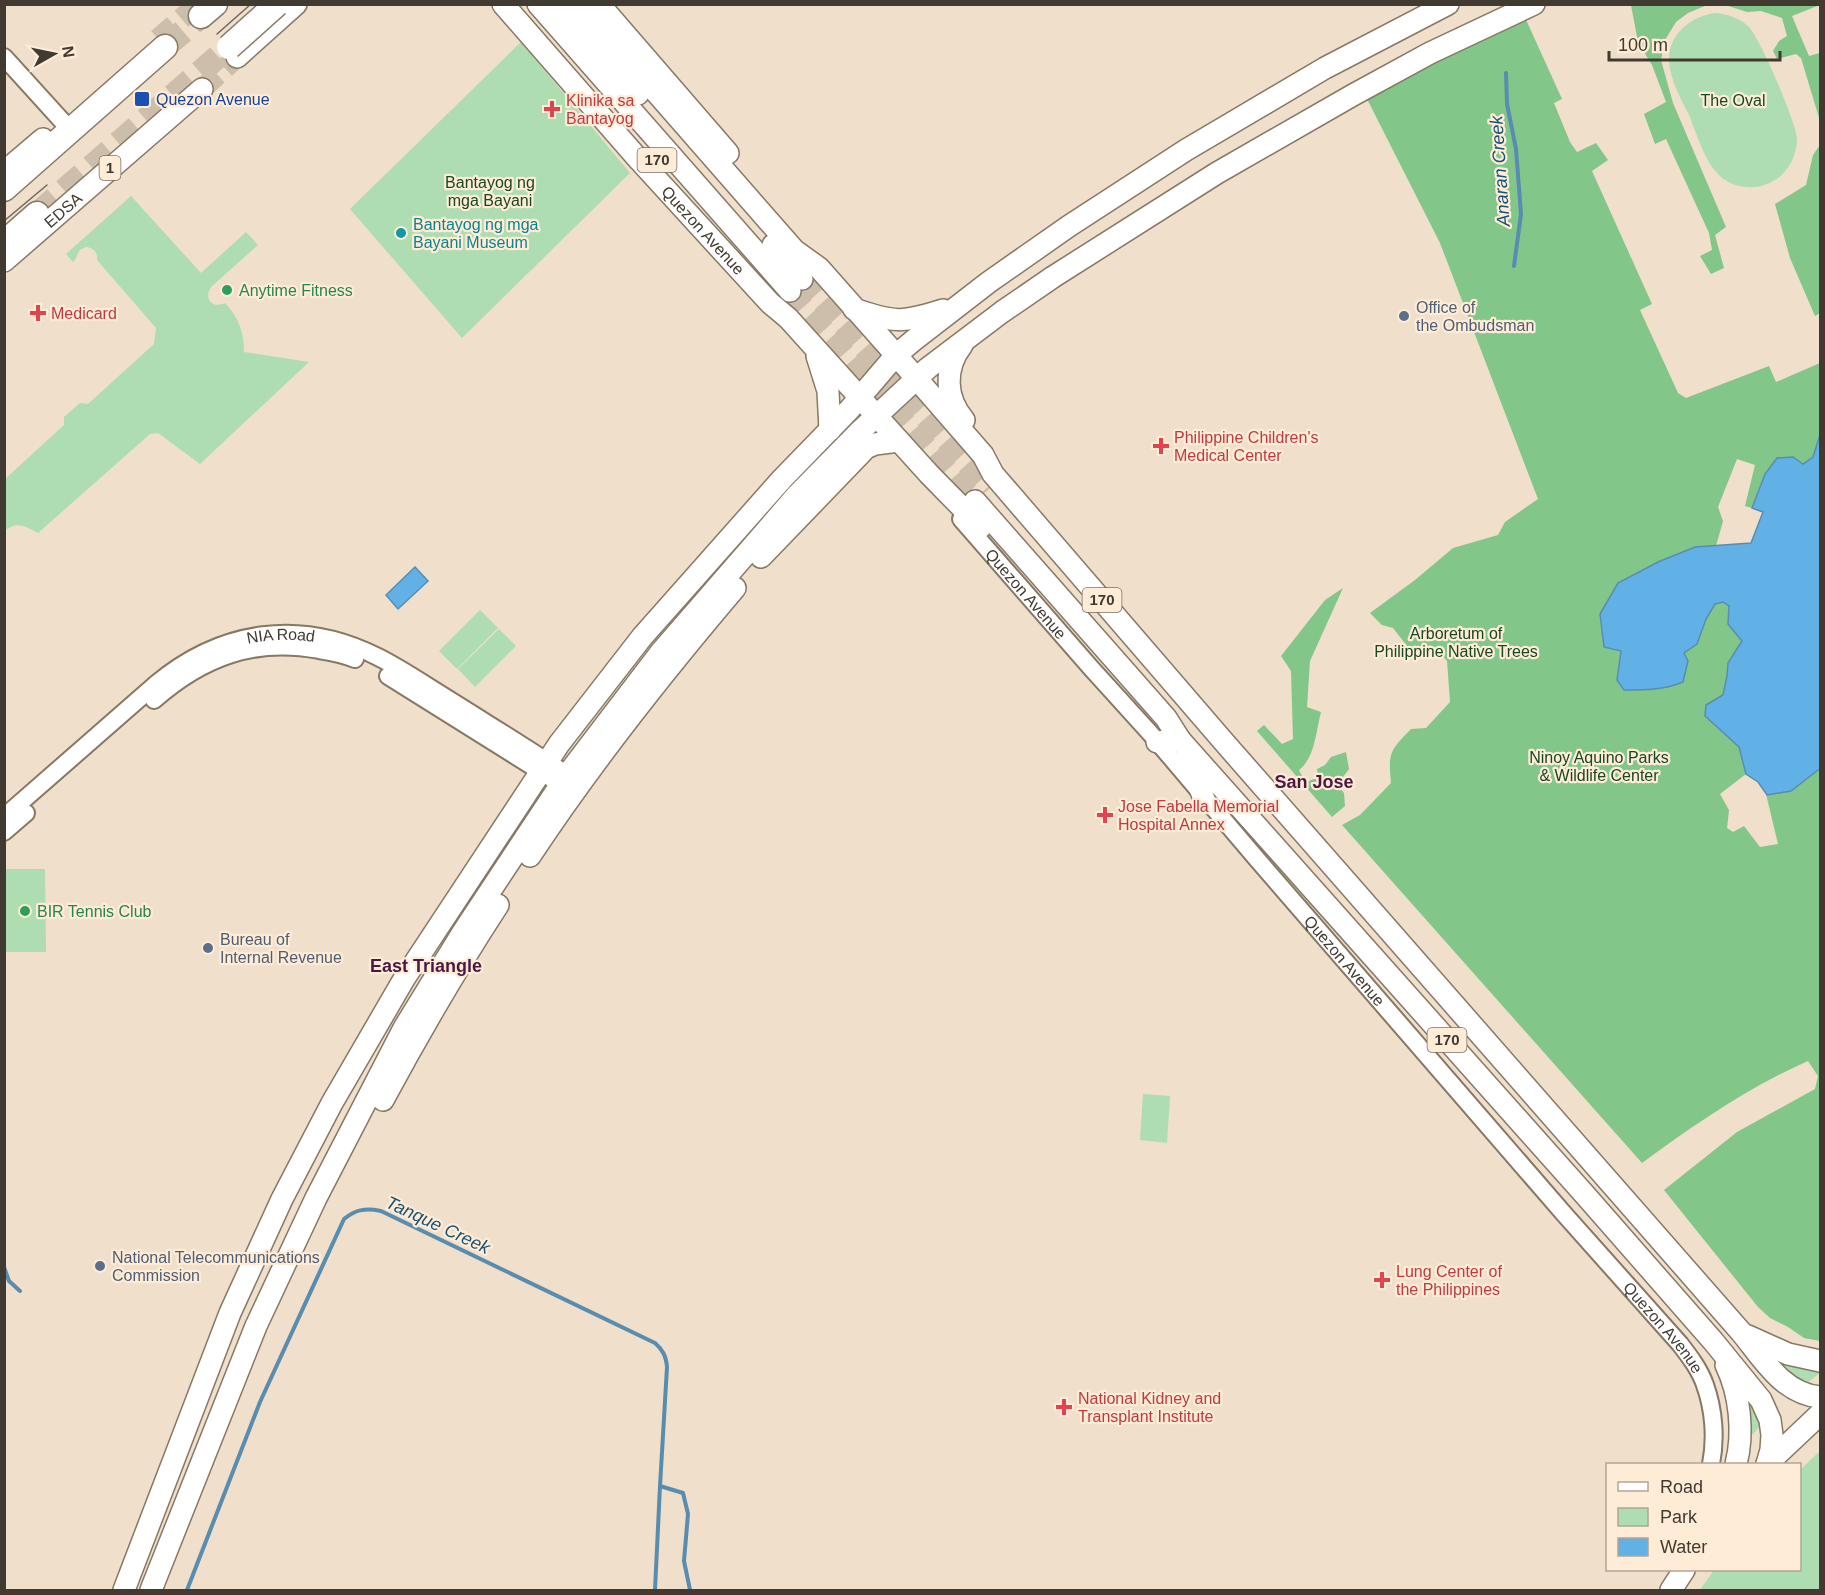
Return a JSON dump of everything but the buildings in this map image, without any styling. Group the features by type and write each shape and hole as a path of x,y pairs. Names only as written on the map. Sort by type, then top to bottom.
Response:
{"highway":[{"path":"233,52 282,10"},
{"path":"7,182 162,43"},
{"name":"EDSA","path":"4,243 37,214"}],"main road":[{"name":"Quezon Avenue","path":"503,4 640,162 770,303 788,318 929,474 969,513 1158,723 1180,740"},
{"name":"Quezon Avenue","path":"522,4 776,296 788,318"},
{"name":"Quezon Avenue","path":"538,4 804,279 854,309 983,455 993,474 1741,1332 1781,1381 1801,1393 1821,1397"},
{"name":"Quezon Avenue","path":"559,4 804,279"},
{"name":"Quezon Avenue","path":"579,4 794,250 804,279"},
{"name":"Quezon Avenue","path":"599,4 806,243 804,279"},
{"path":"124,1590 230,1313 282,1199 332,1103 404,979 559,744 642,637 782,479 860,398 896,355 958,306 1108,201 1216,132 1325,68 1448,4"},
{"path":"151,1590 256,1326 313,1205 404,1028 463,932 571,784 668,643 798,494 928,368 973,334 1053,277 1217,173 1353,95 1430,54 1534,4"},
{"path":"7,182 63,122 162,43"},
{"name":"EDSA","path":"4,261 202,88"},
{"path":"1034,251 1053,277"},
{"path":"854,309 889,319 906,320 958,306"},
{"path":"973,334 962,344 952,362 949,390 957,411 1005,466"},
{"path":"812,345 820,362 828,391 830,430"},
{"path":"165,1590 191,1518 262,1342 323,1211 418,1035 458,968 540,842 571,784 766,552 866,448 875,444 899,441"},
{"name":"Quezon Avenue","path":"983,455 1005,466 1194,686 1224,741"},
{"name":"Quezon Avenue","path":"1224,741 1174,701 982,495 1166,718 1180,740 1586,1196 1713,1341 1761,1400 1770,1420 1772,1435 1767,1463"},
{"path":"1157,742 1180,740 1203,796"},
{"name":"Quezon Avenue","path":"1741,1332 1788,1354 1821,1361"},
{"name":"Quezon Avenue","path":"1713,1341 1728,1367 1736,1394 1740,1423 1736,1463"},
{"path":"1761,1400 1776,1397 1780,1392 1781,1381"},
{"path":"196,1403 220,1414"},
{"name":"170","path":"1768,1463 1821,1414"},
{"path":"1671,1590 1683,1571"}],"street":[{"path":"4,57 63,122"},
{"name":"Quezon Avenue","path":"929,474 963,521 1685,1352 1696,1366 1705,1385 1714,1428 1711,1463"},
{"name":"NIA Road","path":"4,817 180,664 232,642 275,633 320,636 378,657 571,784"},
{"name":"NIA Road","path":"4,832 157,697 189,673 213,660 239,652 279,646 302,647 344,654 368,665 544,767"}],"green space":[{"path":"1631,5 1725,5 1705,6 1688,13 1676,22 1665,40 1661,60 1673,103 1726,227 1715,235 1724,268 1711,274 1700,256 1712,250 1709,233 1666,139 1655,144 1644,114 1666,102 1652,65 1638,42"},
{"path":"1725,5 1820,5 1792,16 1809,56 1820,53 1820,121 1801,58 1796,54 1777,59 1773,51 1779,41 1787,36 1782,18 1761,11 1747,12"},
{"name":"Ninoy Aquino Parks & Wildlife Center","path":"1523,13 1562,99 1554,103 1570,142 1577,152 1596,143 1608,160 1592,171 1652,304 1640,310 1678,393 1686,398 1769,366 1776,382 1820,363 1820,435 1813,457 1803,465 1765,474 1752,508 1745,506 1755,465 1737,459 1718,507 1723,521 1716,546 1695,547 1658,562 1618,583 1684,653 1697,644 1706,619 1715,604 1723,602 1729,606 1728,624 1742,641 1728,663 1723,695 1706,705 1705,716 1739,747 1746,774 1720,794 1729,810 1727,828 1733,832 1744,826 1760,847 1778,844 1766,794 1791,791 1820,770 1820,1341 1804,1338 1770,1318 1758,1307 1664,1190 1737,1132 1815,1089 1818,1076 1808,1061 1722,1108 1642,1163 1342,825 1360,815 1391,783 1390,758 1399,742 1411,729 1426,728 1450,702 1447,661 1440,653 1430,645 1415,656 1393,628 1382,625 1370,613 1453,548 1498,535 1505,522 1538,499 1440,243 1364,93"},
{"name":"The Oval","path":"1715,13 1737,19 1754,33 1777,80 1795,129 1797,144 1789,166 1778,178 1760,186 1735,185 1716,171 1703,150 1671,75 1669,58 1674,39 1695,19"},
{"name":"Bantayog ng mga Bayani","path":"521,42 630,173 462,338 350,209"},
{"path":"1820,145 1820,313 1815,316 1790,258 1775,204 1806,185 1813,155"},
{"path":"131,196 201,273 246,232 258,245 211,287 208,295 210,302 217,305 225,303 234,314 242,332 244,352 309,362 200,464 158,433 150,434 38,533 18,525 5,530 5,479 64,425 64,417 80,403 88,404 154,344 156,328 97,260 94,250 87,247 81,249 73,262 66,254"},
{"path":"1343,588 1310,661 1307,707 1321,712 1312,751 1299,770 1305,782 1318,778 1317,769 1325,765 1331,757 1346,752 1349,769 1337,785 1344,793 1345,806 1332,817 1257,731 1264,725 1282,744 1293,739 1291,671 1281,656 1325,600"},
{"path":"480,610 498,628 457,669 439,651"},
{"path":"499,629 516,646 475,687 458,669"},
{"name":"BIR Tennis Club","path":"5,869 45,869 46,952 5,952"},
{"path":"1143,1094 1170,1096 1167,1143 1140,1140"},
{"path":"1782,1364 1820,1370 1820,1373 1803,1386"},
{"path":"1745,1397 1766,1420 1750,1437"},
{"path":"1820,1451 1820,1590 1700,1590 1713,1571 1801,1571 1801,1469"}],"water":[{"path":"1820,435 1820,770 1791,791 1767,795 1758,782 1746,774 1739,747 1705,716 1706,705 1723,695 1728,663 1742,641 1728,624 1729,606 1723,602 1715,604 1706,619 1697,644 1684,653 1688,661 1683,682 1669,687 1647,690 1624,690 1617,680 1621,651 1604,647 1600,614 1618,583 1658,562 1695,547 1751,543 1763,512 1752,508 1765,474 1777,458 1793,457 1803,464 1813,457"},
{"path":"415,567 428,581 398,609 386,595"}],"waterway":[{"name":"Anaran Creek","path":"1506,73 1507,104 1516,149 1521,214 1514,266"},
{"name":"Tanque Creek","path":"187,1590 260,1402 344,1219 361,1210 381,1211 655,1343 664,1354 667,1367 660,1486"},
{"name":"Tanque Creek","path":"4,1267 9,1281 20,1291"},
{"name":"Tanque Creek","path":"655,1590 660,1486 683,1493 688,1514 684,1561 690,1590"}],"tunnel":[{"path":"158,39 194,8"},
{"path":"165,47 201,16"},
{"path":"37,214 229,47"},
{"path":"202,89 237,57"},
{"path":"802,279 989,489"},
{"path":"790,291 975,501"}],"tram line":[{"path":"217,34 251,4"},
{"path":"4,221 47,185"}],"place":[{"name":"Quezon Avenue","path":"142,99"},
{"name":"Klinika sa Bantayog","path":"552,109"},
{"name":"Bantayog ng mga Bayani Museum","path":"401,233"},
{"name":"Anytime Fitness","path":"227,290"},
{"name":"Medicard","path":"38,313"},
{"name":"Office of the Ombudsman","path":"1404,316"},
{"name":"Philippine Children's Medical Center","path":"1161,446"},
{"name":"Jose Fabella Memorial Hospital Annex","path":"1105,815"},
{"name":"BIR Tennis Club","path":"25,911"},
{"name":"Bureau of Internal Revenue","path":"208,948"},
{"name":"National Telecommunications Commission","path":"100,1266"},
{"name":"Lung Center of the Philippines","path":"1382,1280"},
{"name":"National Kidney and Transplant Institute","path":"1064,1407"}],"district":[{"name":"San Jose","path":"1314,782"},
{"name":"East Triangle","path":"426,966"}],"park label":[{"name":"Arboretum of Philippine Native Trees","path":"1456,642"}]}
